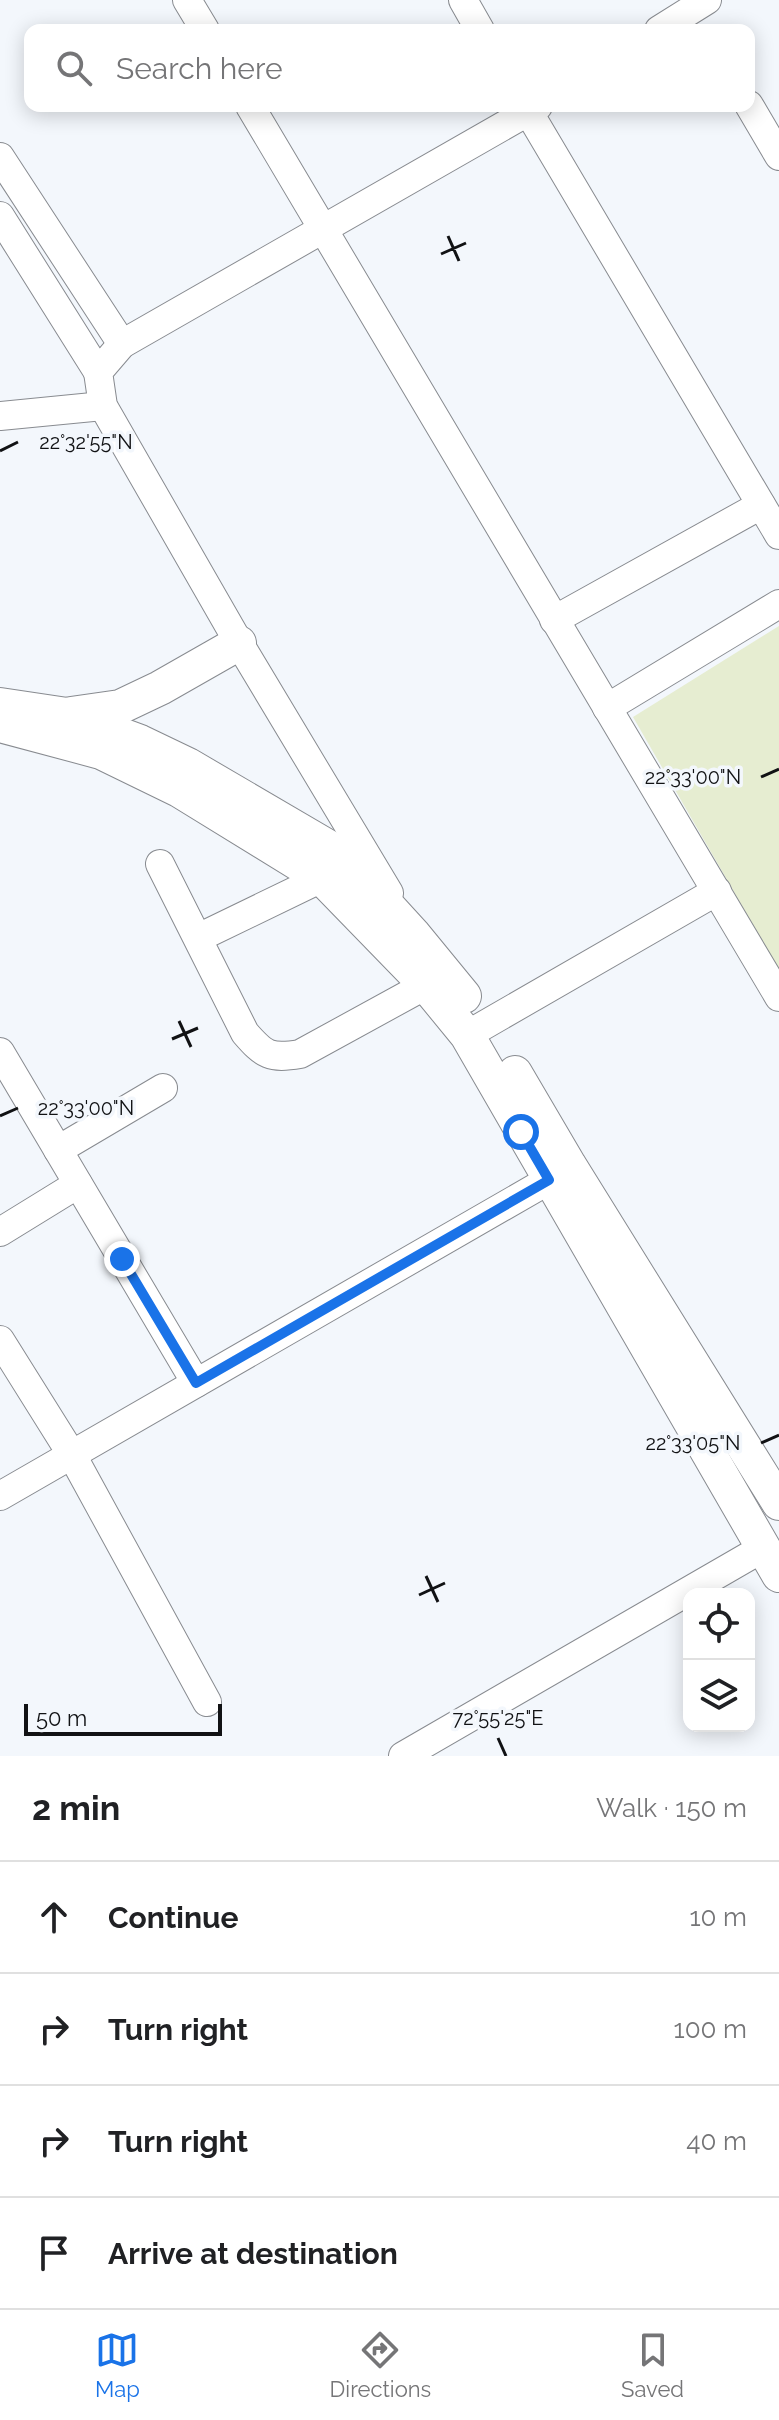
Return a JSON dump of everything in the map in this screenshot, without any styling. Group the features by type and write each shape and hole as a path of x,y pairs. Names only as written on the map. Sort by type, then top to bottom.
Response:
{"main road":[{"path":"67,715 120,707 239,643"},
{"path":"0,705 67,715 140,742 188,765 340,854 414,935 569,1165 779,1503"},
{"path":"0,725 101,752 179,790 322,878 426,985 476,1029 549,1180 768,1541"}],"street":[{"path":"187,0 201,24"},
{"path":"463,0 477,24"},
{"path":"674,24 701,13"},
{"path":"254,112 779,997"},
{"path":"98,372 122,344 524,112"},
{"path":"533,112 779,535"},
{"path":"753,112 779,156"},
{"path":"0,157 122,344"},
{"path":"0,216 98,372 103,406 239,643 414,935"},
{"path":"0,416 103,406"},
{"path":"554,620 761,505"},
{"path":"607,708 779,604"},
{"path":"160,864 245,1033 263,1053 282,1057 300,1054 426,985"},
{"path":"198,938 322,878"},
{"path":"476,1029 717,891"},
{"path":"0,1052 196,1383"},
{"path":"58,1150 163,1088"},
{"path":"0,1496 549,1180"},
{"path":"0,1232 78,1184"},
{"path":"0,1340 72,1455 207,1702"},
{"path":"403,1756 768,1541"}],"green space":[{"path":"779,626 779,970 633,717"}],"route":[{"path":"122,1259 196,1383 549,1180 521,1132"}]}
